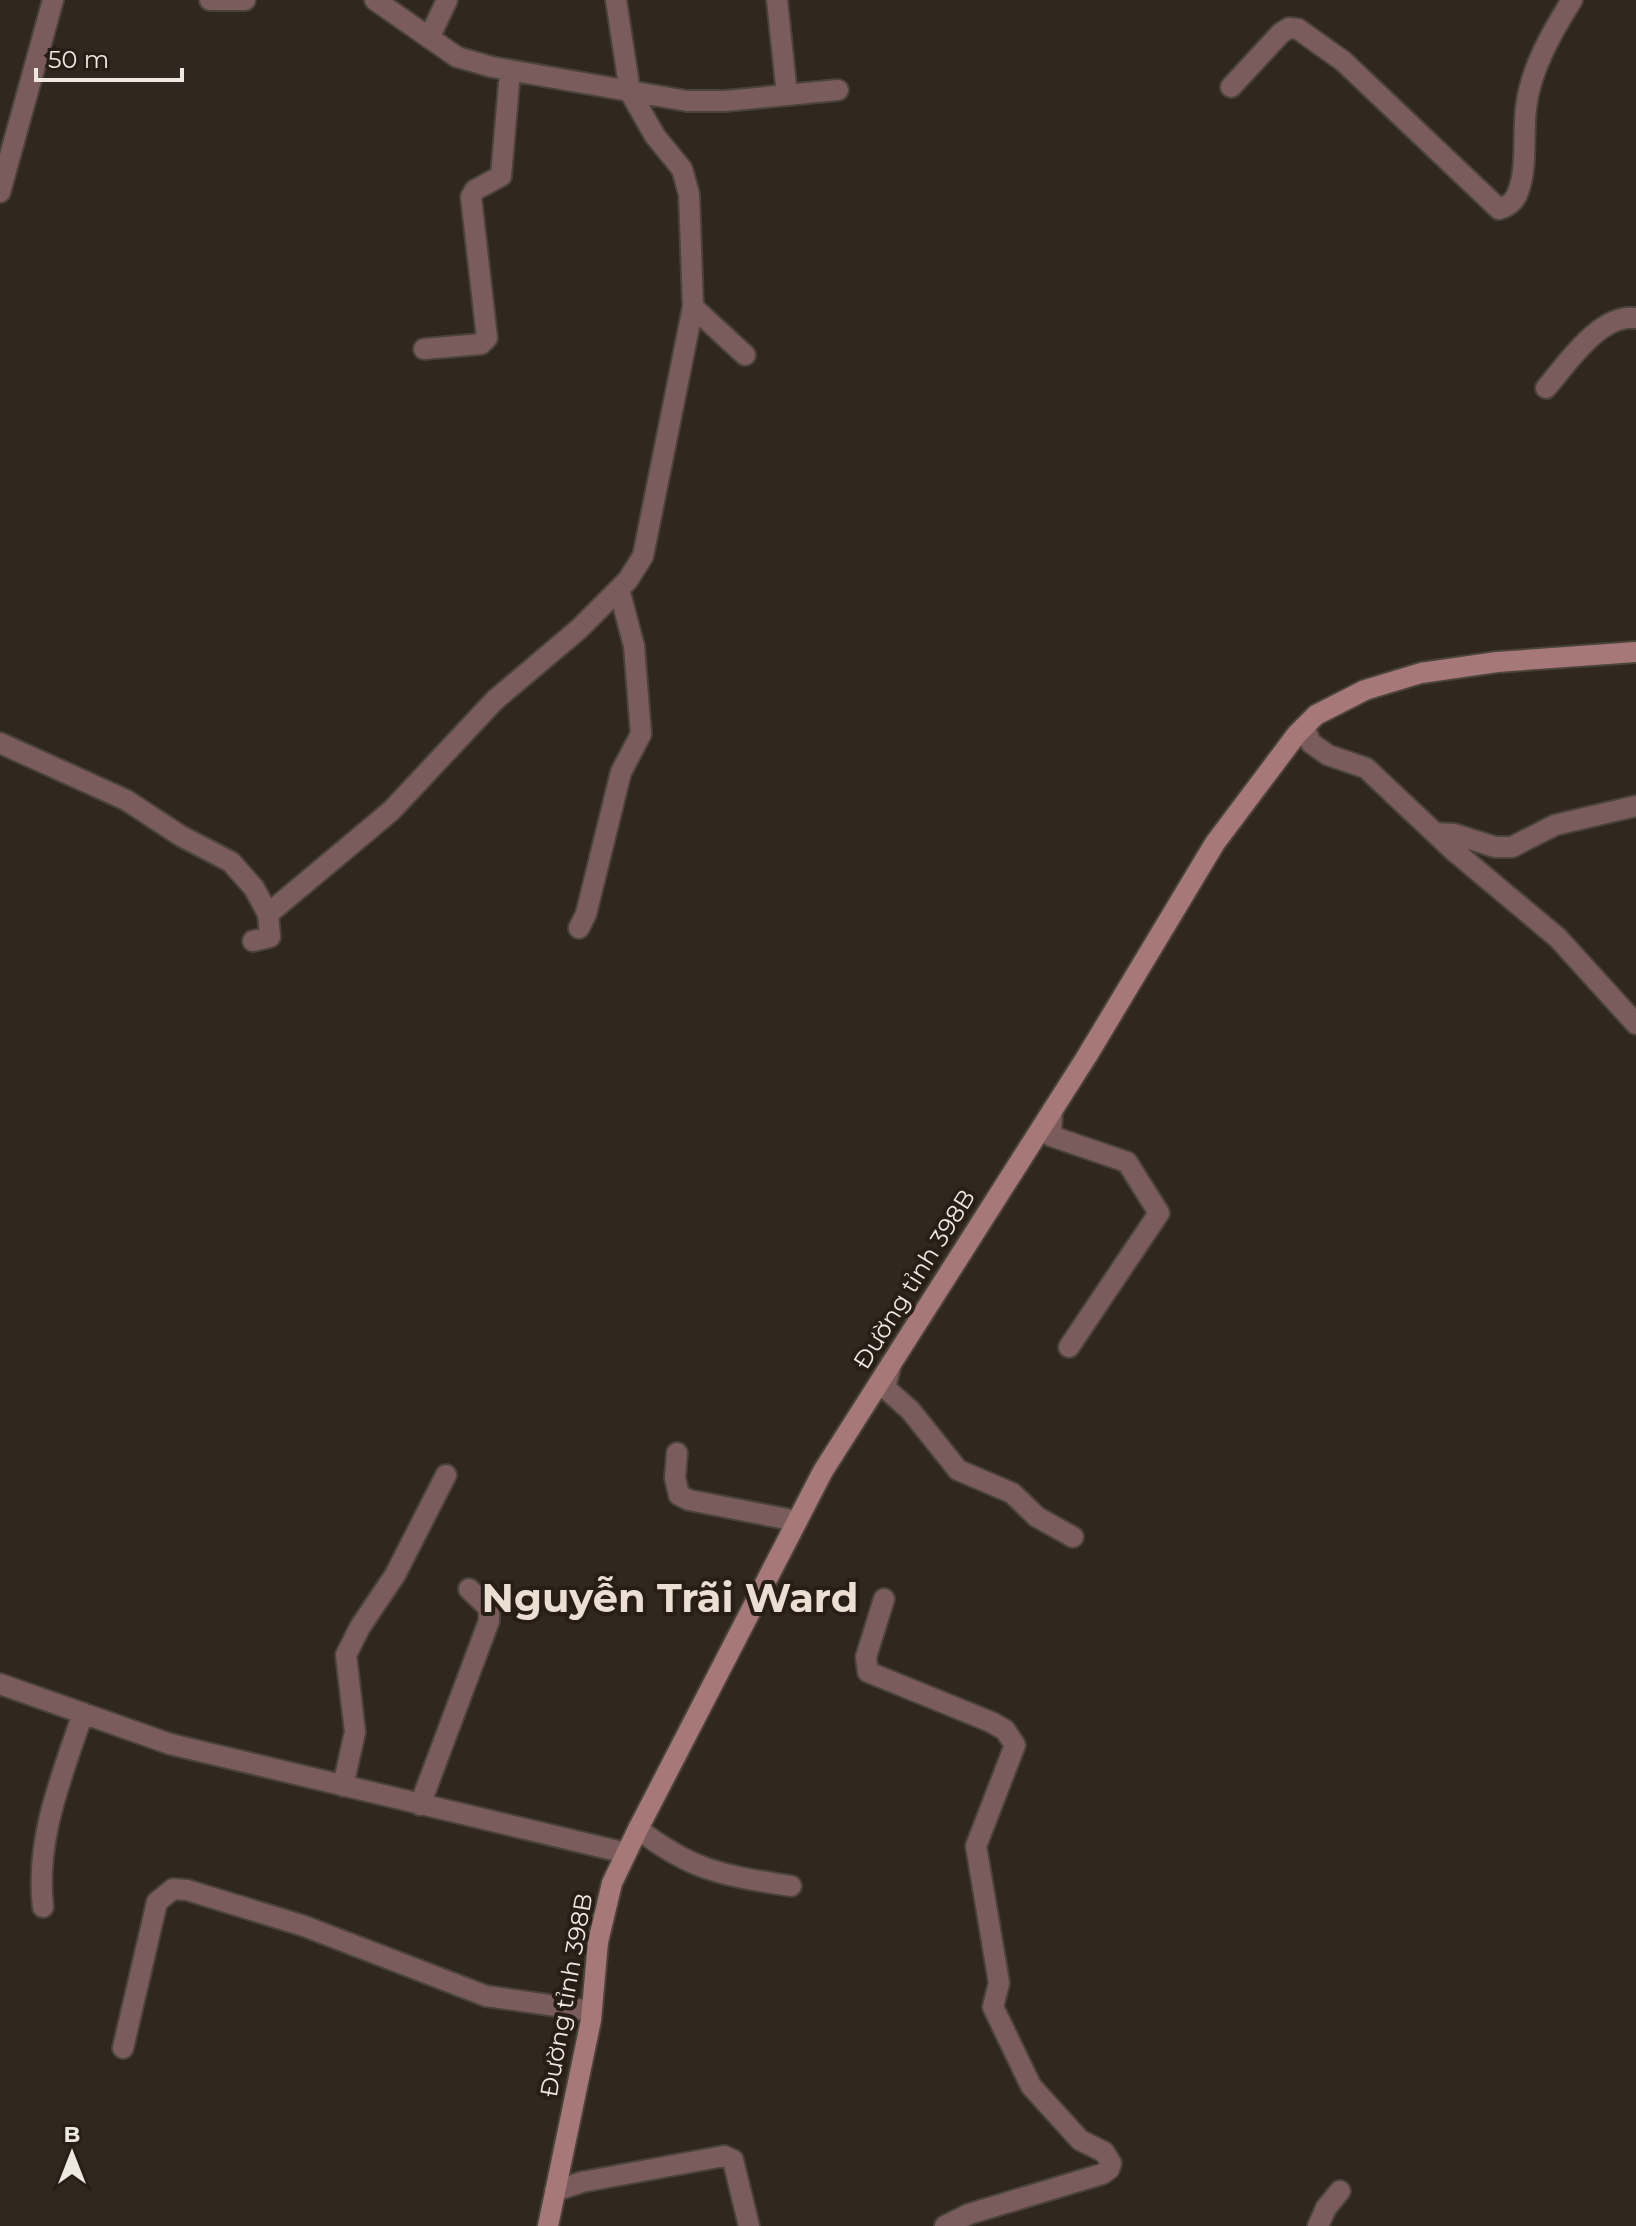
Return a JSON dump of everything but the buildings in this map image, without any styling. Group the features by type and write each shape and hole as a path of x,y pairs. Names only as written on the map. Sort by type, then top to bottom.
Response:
{"main road":[{"name":"Đường tỉnh 398B","path":"548,2226 591,2011 598,1942 612,1883 626,1853 823,1471 1052,1111 1215,843 1304,727 1316,715 1365,690 1421,673 1497,662 1636,652"}],"street":[{"path":"0,192 53,0"},
{"path":"210,0 245,0"},
{"path":"375,0 429,38 471,62 510,71 687,101 838,90"},
{"path":"429,38 447,0"},
{"path":"268,914 391,811 495,700 619,589 635,572 643,556 693,307 686,180 630,92 616,0"},
{"path":"777,0 787,95"},
{"path":"1231,87 1281,33 1289,28 1298,29 1343,61 1499,209 1509,206 1518,193 1523,177 1526,104 1541,56 1572,0"},
{"path":"424,349 481,344 487,338 471,197 475,190 501,176 510,71"},
{"path":"693,307 745,355"},
{"path":"1546,388 1593,336 1624,317 1636,318"},
{"path":"579,928 586,914 621,772 641,734 634,646 619,589"},
{"path":"1304,727 1311,743 1328,755 1366,768 1435,833 1558,938 1636,1024"},
{"path":"0,743 126,800 181,836 231,862 254,888 268,914 270,937 253,941"},
{"path":"1435,833 1454,834 1495,847 1512,847 1555,825 1636,806"},
{"path":"1052,1111 1051,1136 1127,1162 1159,1213 1069,1347"},
{"path":"891,1364 885,1388 910,1410 958,1470 1012,1493 1037,1517 1073,1537"},
{"path":"677,1453 675,1478 679,1495 797,1521"},
{"path":"343,1786 355,1732 346,1655 360,1627 395,1575 446,1475"},
{"path":"420,1805 489,1621 489,1608 469,1589"},
{"path":"884,1599 866,1657 868,1672 991,1722 1005,1730 1015,1745 976,1846 999,1983 993,2007 1031,2086 1080,2140 1104,2152 1111,2163 1102,2174 969,2214 945,2226"},
{"path":"0,1684 170,1744 626,1853"},
{"path":"43,1907 40,1881 44,1839 83,1713"},
{"path":"638,1829 686,1863 712,1872 791,1886"},
{"path":"123,2048 157,1902 173,1889 187,1890 304,1926 486,1996 591,2011"},
{"path":"555,2191 582,2182 724,2156 733,2160 738,2171 749,2226"},
{"path":"1318,2226 1326,2208 1340,2191"}],"district":[{"name":"Nguyễn Trãi Ward","path":"670,1597"}]}
